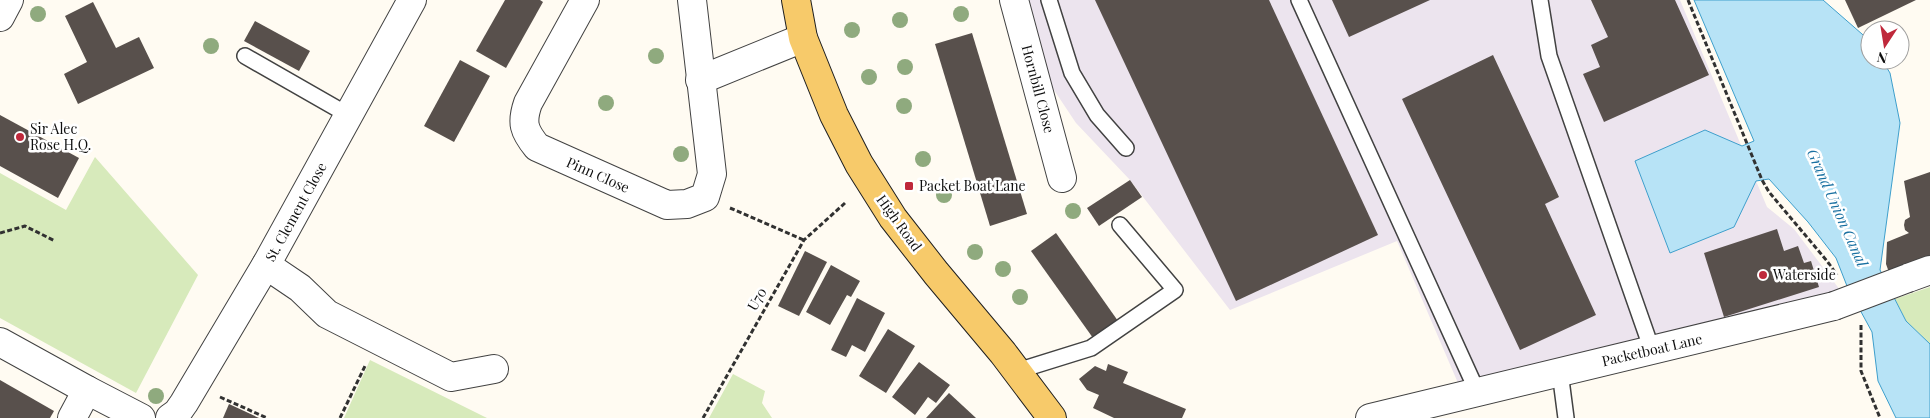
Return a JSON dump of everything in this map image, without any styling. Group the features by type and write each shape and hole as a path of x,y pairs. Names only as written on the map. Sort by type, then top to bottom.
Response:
{"main road":[{"name":"High Road","path":"796,0 803,38 834,115 859,164 879,196 936,274 1017,371 1052,418"}],"street":[{"path":"0,17 10,0"},
{"name":"St. Clement Close","path":"170,418 178,413 266,265 350,116 412,0"},
{"name":"Pinn Close","path":"585,0 528,103 523,117 527,135 537,147 667,206 687,204 705,196"},
{"path":"692,0 712,174 705,196"},
{"name":"Hornbill Close","path":"1014,0 1062,178"},
{"path":"700,80 803,38"},
{"path":"266,265 300,288 327,314 451,377 494,369"},
{"name":"Packetboat Lane","path":"1381,417 1834,306 1919,274"},
{"path":"0,342 141,418"},
{"path":"72,418 86,390"}],"lane":[{"path":"1050,0 1072,74 1097,115 1126,148"},
{"path":"1299,0 1478,392"},
{"path":"1540,0 1549,56 1652,350"},
{"path":"245,56 350,116"},
{"path":"1017,371 1091,348 1175,290 1120,225"},
{"path":"1560,372 1566,418"}],"path":[{"path":"1688,0 1732,109 1769,192"},
{"path":"705,196 804,240"},
{"name":"U70","path":"703,418 804,240 845,203"},
{"path":"0,233 25,226 55,241"},
{"path":"340,418 378,339"},
{"path":"195,385 267,418"}],"shaded area":[{"path":"1027,0 1680,0 1767,207 1794,229 1840,290 1840,293 1461,390 1397,241 1230,310 1130,180 1076,123 1050,84"}],"green space":[{"path":"95,157 198,275 136,393 0,318 0,173 66,210"},
{"path":"1930,287 1930,344 1906,321 1895,299"},
{"path":"370,360 487,418 344,418"},
{"path":"733,374 765,391 762,403 772,418 709,418"}],"water":[{"name":"Grand Union Canal","path":"1694,0 1823,0 1860,32 1860,70 1888,70 1890,73 1900,123 1880,270 1906,321 1930,344 1930,418 1896,418 1878,381 1872,332 1847,286 1836,258 1808,222 1769,179 1756,181 1734,227 1670,253 1635,161 1705,130 1742,146 1754,141"}],"building":[{"path":"505,0 540,0 543,2 506,68 476,51"},
{"path":"1095,0 1269,0 1378,235 1236,301"},
{"path":"1332,0 1430,0 1349,37"},
{"path":"1591,0 1675,0 1709,75 1604,122 1583,74 1600,67 1591,45 1608,37"},
{"path":"1845,0 1916,0 1875,20 1860,20 1860,27 1858,28"},
{"path":"93,2 116,48 139,37 154,68 78,104 64,74 87,62 65,16"},
{"path":"255,21 310,51 299,71 244,41"},
{"path":"972,33 1027,214 990,226 935,44"},
{"path":"1493,55 1559,197 1545,204 1596,315 1520,350 1402,99"},
{"path":"460,60 490,76 454,142 424,126"},
{"name":"Sir Alec Rose H.Q.","path":"0,115 79,158 58,198 0,166"},
{"path":"1930,172 1930,255 1891,278 1886,264 1887,242 1909,233 1905,230 1904,225 1905,220 1910,217 1904,181"},
{"path":"1130,180 1142,197 1099,226 1087,208"},
{"name":"Waterside","path":"1777,229 1784,251 1798,246 1804,263 1811,261 1819,287 1724,317 1704,253"},
{"path":"1056,233 1118,321 1093,338 1031,251"},
{"path":"805,251 827,262 799,316 778,306"},
{"path":"831,265 860,281 851,297 847,295 830,325 806,312"},
{"path":"857,298 885,313 865,352 852,345 846,357 831,350"},
{"path":"888,329 915,346 886,393 859,376"},
{"path":"919,362 950,385 936,403 928,397 915,415 892,397"},
{"path":"1108,364 1128,372 1123,383 1186,409 1182,418 1114,418 1093,408 1099,395 1087,390 1079,379 1095,366 1106,371"},
{"path":"0,380 54,411 50,418 0,418"},
{"path":"949,393 976,418 926,418"},
{"path":"229,404 259,418 223,418"}],"place":[{"name":"Sir Alec Rose H.Q.","path":"20,137"},
{"name":"Packet Boat Lane","path":"909,186"},
{"name":"Waterside","path":"1763,275"}]}
